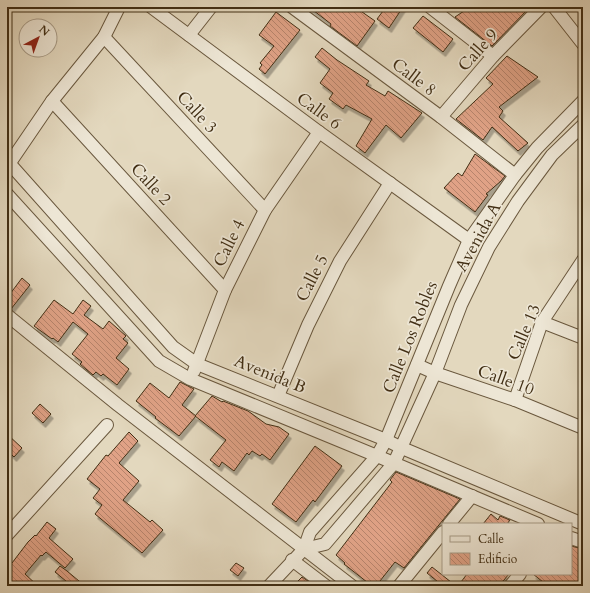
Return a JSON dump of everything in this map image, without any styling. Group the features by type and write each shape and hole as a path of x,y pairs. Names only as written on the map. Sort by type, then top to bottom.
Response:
{"street":[{"path":"8,166 52,101 104,37 119,7"},
{"name":"Calle 6","path":"151,7 319,132 469,240"},
{"path":"189,35 211,7"},
{"name":"Calle 8","path":"292,7 515,175"},
{"path":"430,7 493,56"},
{"name":"Calle 9","path":"441,118 493,56 541,7"},
{"path":"560,9 583,44"},
{"name":"Calle 3","path":"104,37 265,210"},
{"name":"Calle 2","path":"52,101 225,290"},
{"name":"Calle Los Robles","path":"268,586 304,549 310,532 378,456 469,240 515,175 537,148 583,101"},
{"name":"Avenida A","path":"304,549 325,544 394,463 435,373 461,305 489,247 518,201 552,155 583,125"},
{"name":"Calle 4","path":"190,380 225,290 265,210 319,132"},
{"name":"Avenida B","path":"8,166 173,347 197,364 386,440 583,524"},
{"name":"Calle 5","path":"278,396 308,325 340,261 390,183"},
{"name":"Avenida B","path":"7,194 159,361 190,380 378,456 536,523"},
{"name":"Calle 13","path":"515,400 542,322 583,260"},
{"path":"7,315 118,405 352,586"},
{"path":"542,322 583,338"},
{"name":"Calle 10","path":"417,365 435,373 515,400 583,428"},
{"path":"7,536 107,425"},
{"path":"450,523 472,496"},
{"path":"399,586 442,533"},
{"path":"572,538 583,542"},
{"path":"292,560 326,586"},
{"path":"510,586 519,575"}],"building":[{"path":"309,7 355,7 375,21 357,46 330,26 331,24"},
{"path":"386,7 403,7 389,28 377,19"},
{"path":"470,7 530,7 492,46 455,17"},
{"path":"276,12 300,30 265,74 259,69 262,65 260,63 274,46 259,35"},
{"path":"423,16 453,39 443,52 413,28"},
{"path":"322,48 337,60 369,81 366,85 385,96 388,91 422,113 401,138 386,125 365,153 356,146 372,119 346,105 343,109 329,99 333,93 320,83 330,69 315,57"},
{"path":"507,56 538,77 499,107 503,111 499,117 528,143 518,151 492,127 483,140 456,119 493,84 486,78"},
{"path":"475,154 505,176 486,194 488,195 475,212 444,188 458,173 462,176"},
{"path":"22,278 30,285 11,309 7,308 7,298"},
{"path":"54,300 73,314 83,300 91,306 84,315 103,329 109,321 126,336 123,339 128,343 116,358 129,369 117,385 103,374 101,376 96,372 93,375 80,364 82,362 72,354 88,334 73,322 58,342 34,326"},
{"path":"180,382 194,389 182,405 196,416 179,436 136,401 150,383 169,398"},
{"path":"212,396 222,402 223,401 248,411 266,424 279,427 289,434 270,460 262,454 260,456 252,451 249,455 247,453 234,471 222,462 219,467 210,460 226,440 195,416"},
{"path":"40,404 51,414 43,423 32,413"},
{"path":"129,432 138,441 119,463 139,481 123,500 150,522 152,520 163,530 142,553 95,514 102,505 93,498 100,489 87,479 106,455 108,456"},
{"path":"7,434 22,448 14,457 7,450"},
{"path":"315,446 342,466 315,502 313,500 296,522 272,504"},
{"path":"396,472 460,499 404,568 395,562 376,586 372,586 344,564 345,563 336,555 392,482 390,480"},
{"path":"491,514 498,520 500,516 510,520 508,523 484,523"},
{"path":"47,522 56,529 49,538 73,559 65,568 46,552 42,556 41,555 25,574 38,586 7,586 7,559 12,563 28,542 35,535 36,536"},
{"path":"572,546 583,549 583,586 548,586 534,575 572,575"},
{"path":"236,563 244,568 238,576 230,570"},
{"path":"60,566 85,586 72,586 55,572"},
{"path":"432,567 456,586 443,586 427,573"},
{"path":"466,575 508,575 499,586 458,586"},
{"path":"302,577 308,581 313,586 293,586"}]}
